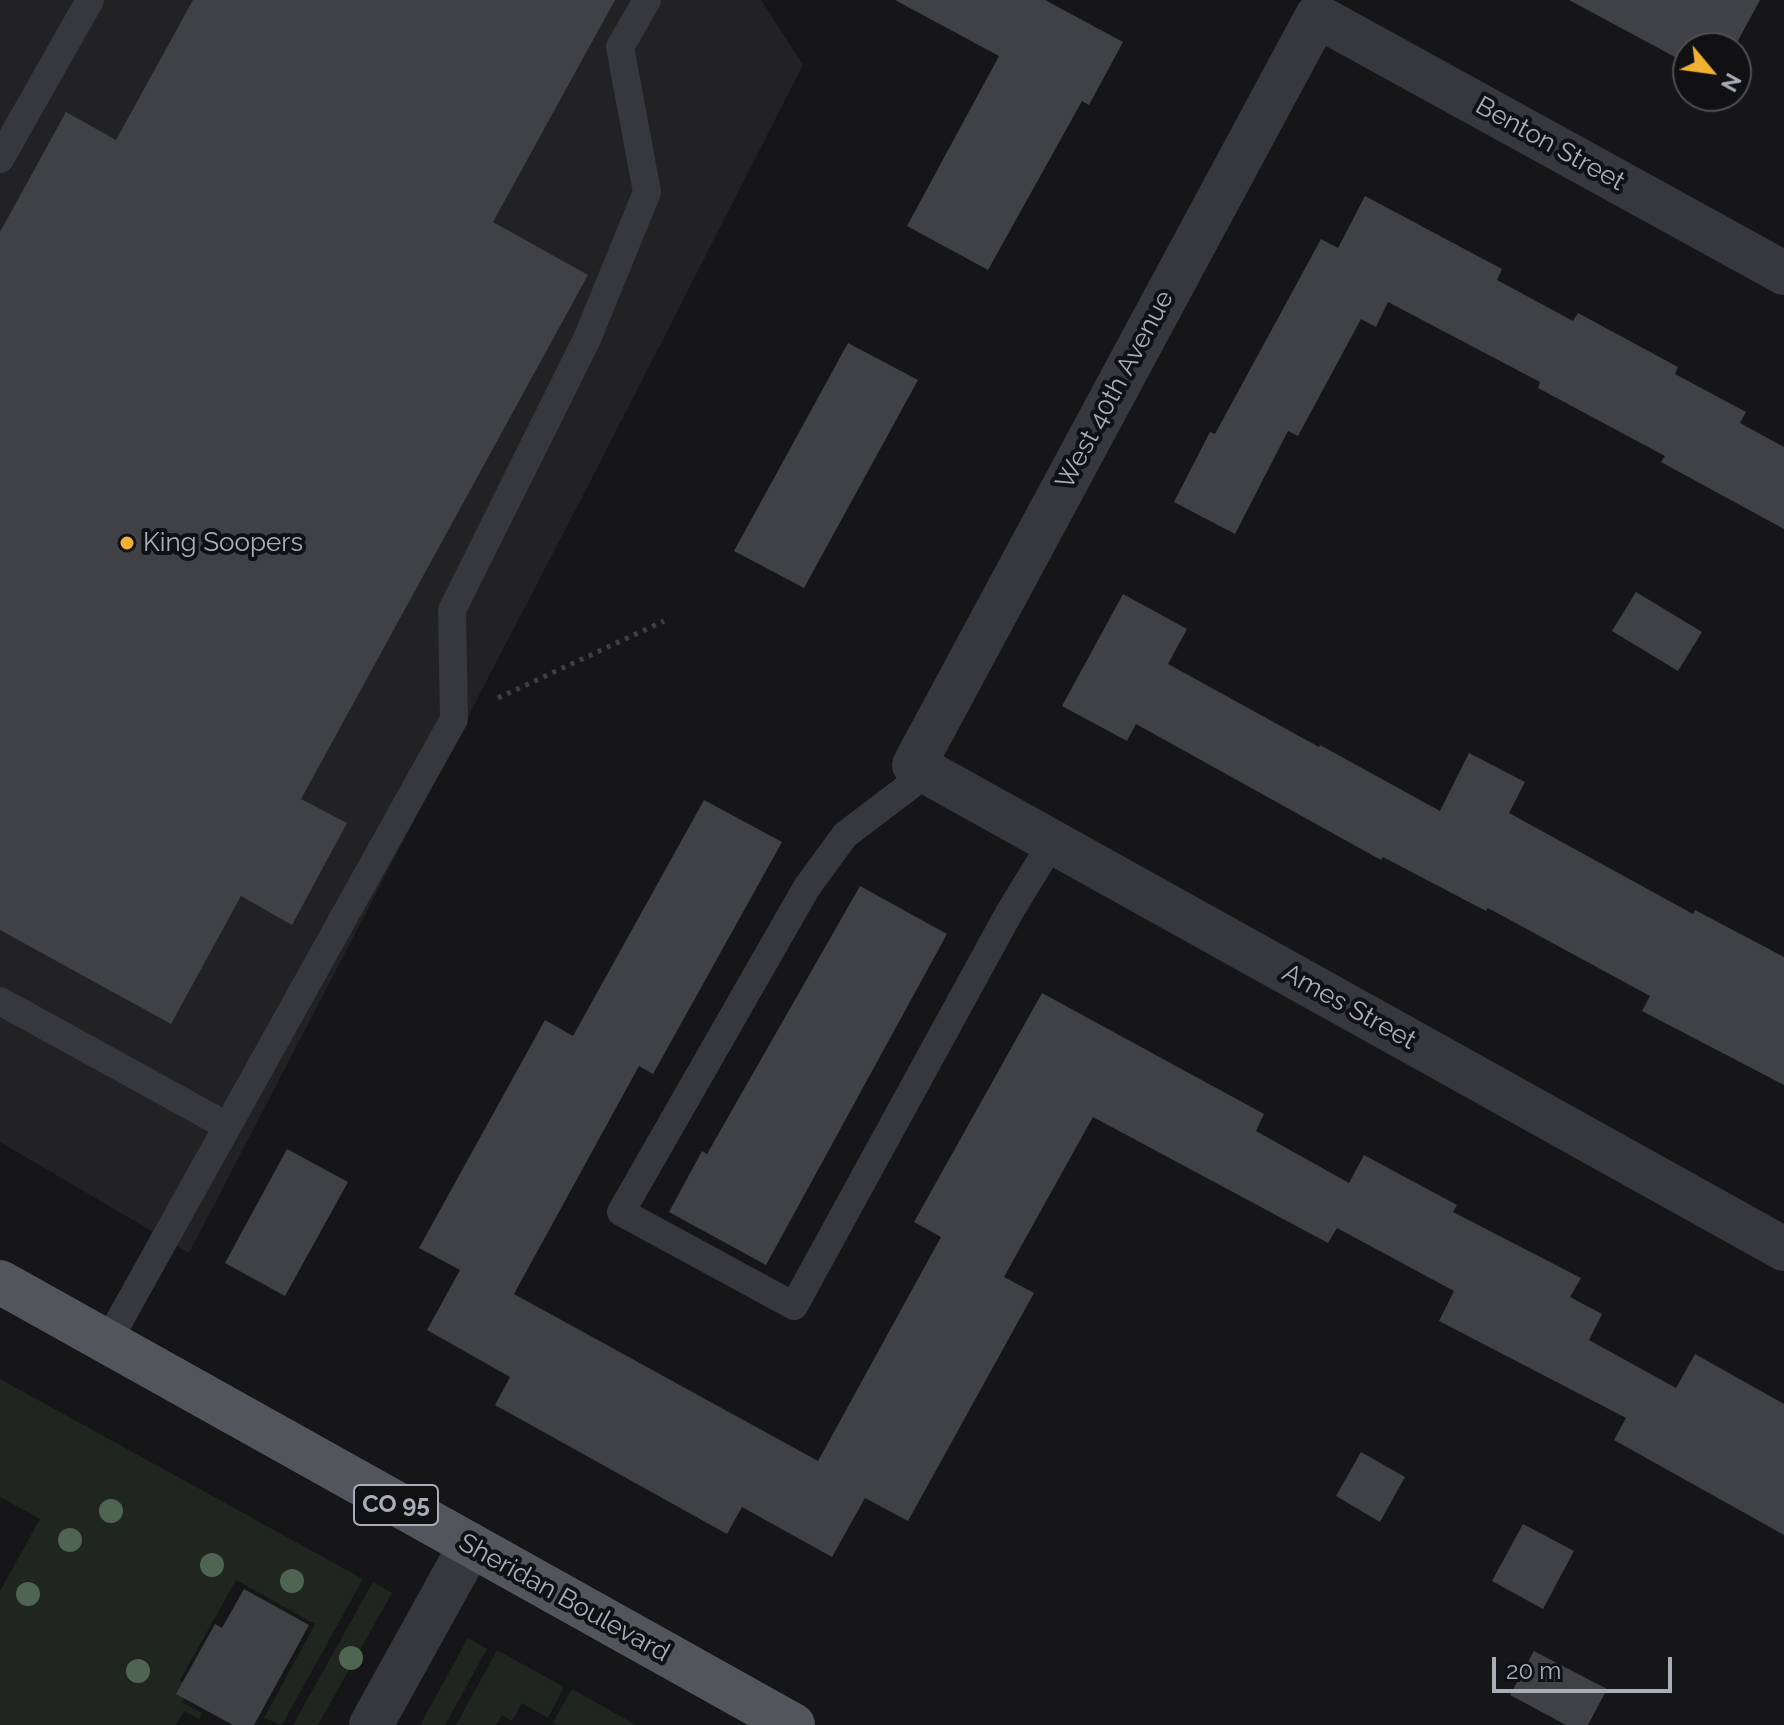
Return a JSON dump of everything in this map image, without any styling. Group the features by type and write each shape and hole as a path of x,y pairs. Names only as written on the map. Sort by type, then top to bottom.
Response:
{"main road":[{"name":"Sheridan Boulevard","path":"0,1282 793,1725"}],"street":[{"name":"Benton Street","path":"1317,16 1784,273"},
{"name":"West 40th Avenue","path":"921,769 1317,16"},
{"name":"Ames Street","path":"921,769 1784,1249"},
{"path":"371,1725 470,1546"}],"lane":[{"path":"0,159 90,0"},
{"path":"108,1341 454,719 452,610 587,339 647,192 620,47 647,0"},
{"path":"921,769 845,835 807,887 621,1212 794,1306 1009,913 1053,841"},
{"path":"0,1001 227,1126"}],"path":[{"path":"454,719 664,621"}],"shaded area":[{"path":"0,0 761,0 803,65 189,1253 0,1142"},
{"path":"0,1379 363,1579 282,1725 264,1718 315,1624 236,1580 180,1680 191,1687 182,1702 202,1713 199,1719 184,1711 176,1725 0,1725 0,1591 40,1519 0,1497"},
{"path":"373,1582 392,1593 318,1725 293,1725"},
{"path":"468,1638 487,1649 445,1725 420,1725"},
{"path":"497,1650 564,1687 548,1718 522,1703 512,1721 502,1715 496,1725 456,1725"},
{"path":"572,1689 636,1725 558,1725 553,1722"}],"building":[{"path":"193,0 615,0 493,222 588,275 301,799 347,823 292,925 241,896 171,1024 0,930 0,232 66,112 116,140"},
{"path":"895,0 1045,0 1123,42 1089,105 1082,101 988,270 907,226 999,56"},
{"path":"1569,0 1760,0 1743,32 1672,32 1672,55"},
{"path":"1365,196 1502,269 1497,280 1573,321 1578,313 1678,367 1675,374 1746,412 1740,423 1784,447 1784,529 1661,462 1665,456 1538,388 1540,382 1388,302 1376,327 1361,319 1298,436 1288,431 1235,534 1174,502 1210,432 1215,434 1321,239 1338,248"},
{"path":"848,343 918,380 804,588 734,551"},
{"path":"1636,592 1702,632 1678,671 1612,631"},
{"path":"1123,594 1187,629 1168,664 1319,747 1440,811 1469,753 1525,782 1509,813 1693,914 1695,910 1784,957 1784,1085 1642,1011 1650,996 1488,908 1486,911 1383,857 1381,860 1136,724 1127,741 1062,706"},
{"path":"704,800 782,842 653,1074 639,1066 514,1294 818,1461 941,1237 914,1222 1042,993 1264,1114 1256,1131 1349,1183 1364,1155 1457,1205 1453,1212 1581,1278 1570,1297 1602,1314 1589,1340 1676,1388 1695,1354 1784,1404 1784,1535 1614,1440 1626,1418 1439,1321 1454,1291 1337,1228 1328,1243 1093,1117 1004,1277 1034,1293 908,1521 865,1498 832,1557 742,1507 727,1534 495,1405 510,1377 427,1330 460,1270 419,1248 545,1020 573,1036"},
{"path":"860,886 947,934 766,1265 669,1212 702,1151 707,1154"},
{"path":"287,1149 348,1182 285,1296 225,1263"},
{"path":"1361,1452 1405,1477 1380,1522 1336,1496"},
{"path":"1523,1524 1574,1551 1543,1609 1492,1581"},
{"path":"244,1589 309,1625 254,1725 233,1725 176,1694 215,1624 222,1628"},
{"path":"1534,1651 1607,1689 1588,1725 1566,1725 1510,1695"}],"place":[{"name":"King Soopers","path":"127,543"}]}
